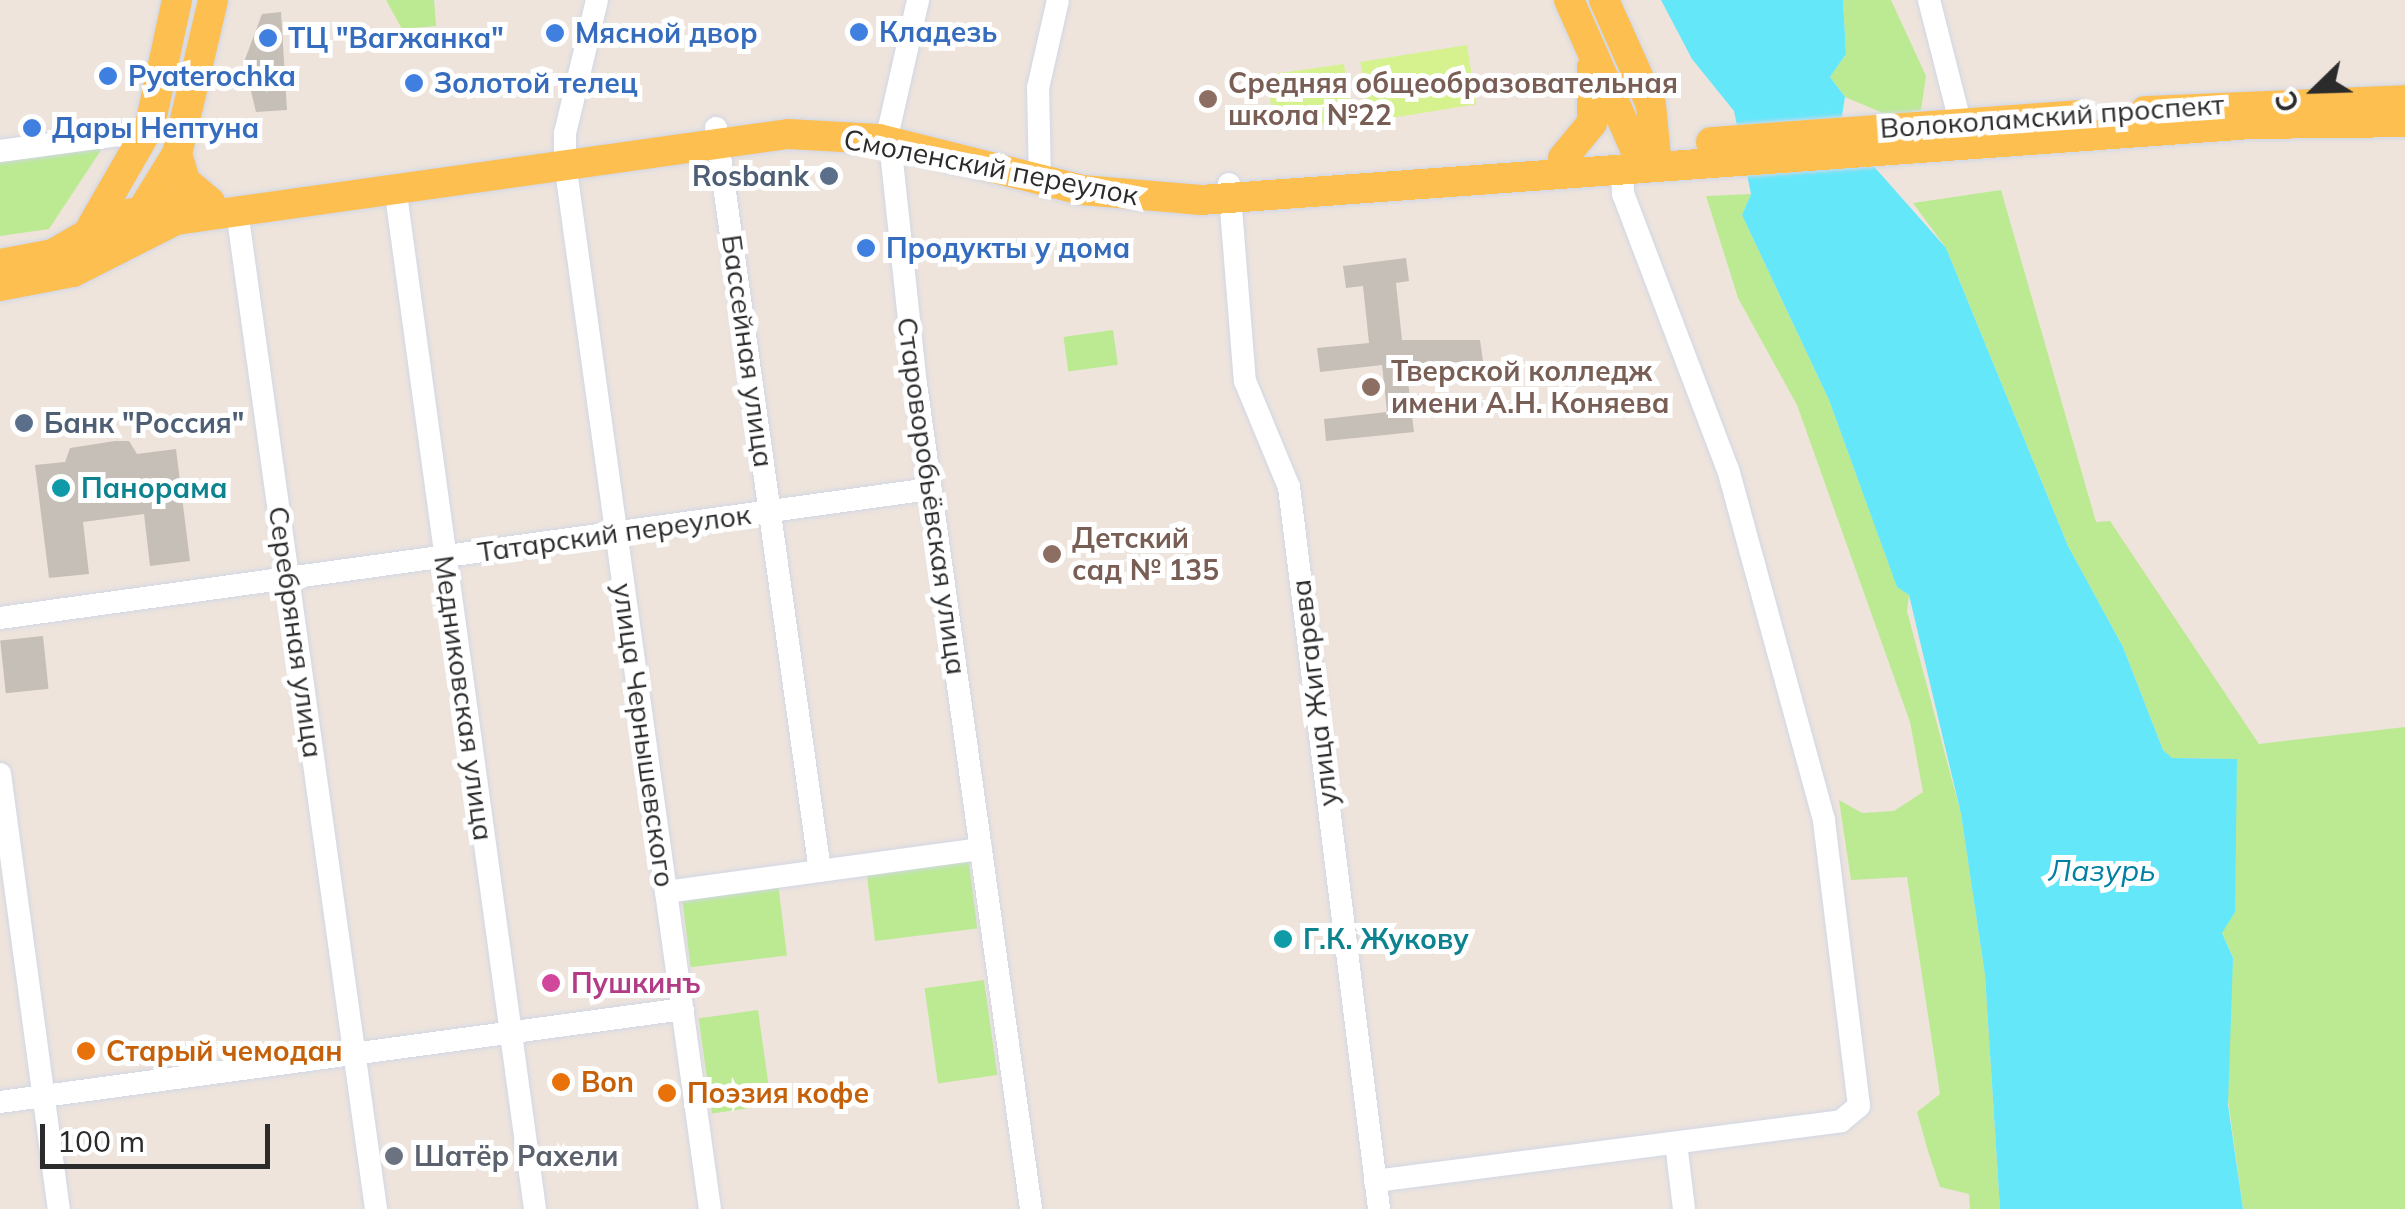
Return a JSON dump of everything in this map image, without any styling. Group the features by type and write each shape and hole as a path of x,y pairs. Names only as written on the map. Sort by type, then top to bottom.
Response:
{"main road":[{"path":"90,249 148,133 177,0"},
{"path":"90,249 159,200 178,154 213,0"},
{"path":"1570,0 1643,158"},
{"path":"1604,0 1621,38 1643,158"},
{"path":"1592,49 1613,58 1621,38"},
{"path":"1563,158 1593,118 1592,49"},
{"name":"Волоколамский проспект","path":"1700,153 1963,133 2304,98 2405,100"},
{"name":"Волоколамский проспект","path":"1963,133 2307,120 2405,122"},
{"path":"148,133 159,200"},
{"name":"Смоленский переулок","path":"0,286 156,225 220,209 717,134 889,135 1130,197 1700,153"},
{"path":"178,154 185,181 220,209"},
{"name":"Смоленский переулок","path":"159,200 220,209 395,188 565,156"},
{"name":"Смоленский переулок","path":"1229,192 1563,158 1643,158"},
{"name":"Смоленский переулок","path":"0,264 90,249"}],"street":[{"path":"565,156 598,0"},
{"name":"Староворобьёвская улица","path":"918,0 889,135 930,490 1031,1209"},
{"path":"1040,173 1038,88 1058,0"},
{"path":"1929,0 1963,133"},
{"path":"0,151 148,133"},
{"name":"Бассейная улица","path":"717,134 820,871"},
{"name":"улица Чернышевского","path":"565,156 710,1209"},
{"path":"1375,1181 1846,1120 1860,1101 1824,820 1728,470 1623,194 1643,158"},
{"name":"Медниковская улица","path":"395,188 534,1209"},
{"name":"улица Жигарева","path":"1229,192 1245,382 1289,487 1379,1209"},
{"name":"Серебряная улица","path":"220,209 259,368 376,1209"},
{"name":"Татарский переулок","path":"0,618 930,490"},
{"path":"0,774 59,1209"},
{"path":"666,892 980,848"},
{"path":"0,1102 682,1009"},
{"path":"1676,1142 1684,1209"}],"green space":[{"path":"386,0 434,0 436,26 402,29"},
{"path":"1843,0 1891,0 1926,76 1921,110 1890,116 1845,97 1830,77 1846,54"},
{"path":"1467,45 1476,104 1370,121 1360,62"},
{"path":"1344,64 1352,119 1275,130 1267,75"},
{"path":"105,144 49,229 0,236 0,158"},
{"path":"2001,190 2096,522 2110,521 2259,744 2405,727 2405,1209 2243,1209 2224,1071 2233,958 2222,933 2236,759 2171,758 2163,750 2123,647 2068,546 1946,248 1913,203"},
{"path":"1751,194 1742,215 1829,400 1897,586 1909,595 1907,611 1961,814 1985,975 2000,1209 1970,1209 1969,1194 1940,1187 1917,1112 1940,1094 1907,877 1851,880 1839,800 1862,813 1894,811 1923,792 1910,722 1797,405 1738,298 1706,196"},
{"path":"1113,330 1118,365 1068,372 1063,337"},
{"path":"968,853 977,928 875,941 866,866"},
{"path":"778,883 787,955 691,967 682,895"},
{"path":"984,980 997,1075 938,1083 925,988"},
{"path":"758,1010 771,1105 712,1113 699,1018"}],"water":[{"name":"Лазурь","path":"1661,0 1843,0 1846,54 1830,77 1845,97 1840,128 1946,248 2068,546 2123,647 2163,750 2172,758 2237,759 2235,912 2222,933 2233,958 2228,1105 2243,1209 2000,1209 1985,975 1961,814 1909,595 1897,587 1829,400 1742,215 1751,194 1734,111 1692,59"}],"building":[{"name":"ТЦ \"Вагжанка\"","path":"281,12 287,110 256,112 244,62 262,14"},
{"path":"1406,258 1409,281 1396,283 1402,340 1480,340 1483,361 1406,364 1414,432 1326,441 1324,419 1387,412 1382,365 1320,372 1317,348 1369,343 1363,286 1346,288 1343,266"},
{"path":"129,441 137,454 176,449 190,561 150,566 144,514 83,522 89,574 49,578 35,465 65,462 70,448"},
{"path":"43,636 49,689 6,693 0,640"}],"place":[{"name":"Кладезь","path":"859,32"},
{"name":"Мясной двор","path":"555,33"},
{"name":"ТЦ \"Вагжанка\"","path":"268,38"},
{"name":"Pyaterochka","path":"108,76"},
{"name":"Золотой телец","path":"414,83"},
{"name":"Средняя общеобразовательная школа №22","path":"1208,99"},
{"name":"Дары Нептуна","path":"32,128"},
{"name":"Rosbank","path":"829,176"},
{"name":"Продукты у дома","path":"866,248"},
{"name":"Тверской колледж имени А.Н. Коняева","path":"1371,387"},
{"name":"Банк \"Россия\"","path":"24,423"},
{"name":"Панорама","path":"61,488"},
{"name":"Детский сад № 135","path":"1052,554"},
{"name":"Г.К. Жукову","path":"1283,939"},
{"name":"Пушкинъ","path":"551,983"},
{"name":"Старый чемодан","path":"86,1051"},
{"name":"Bon","path":"561,1082"},
{"name":"Поэзия кофе","path":"667,1093"},
{"name":"Шатёр Рахели","path":"394,1156"}]}
